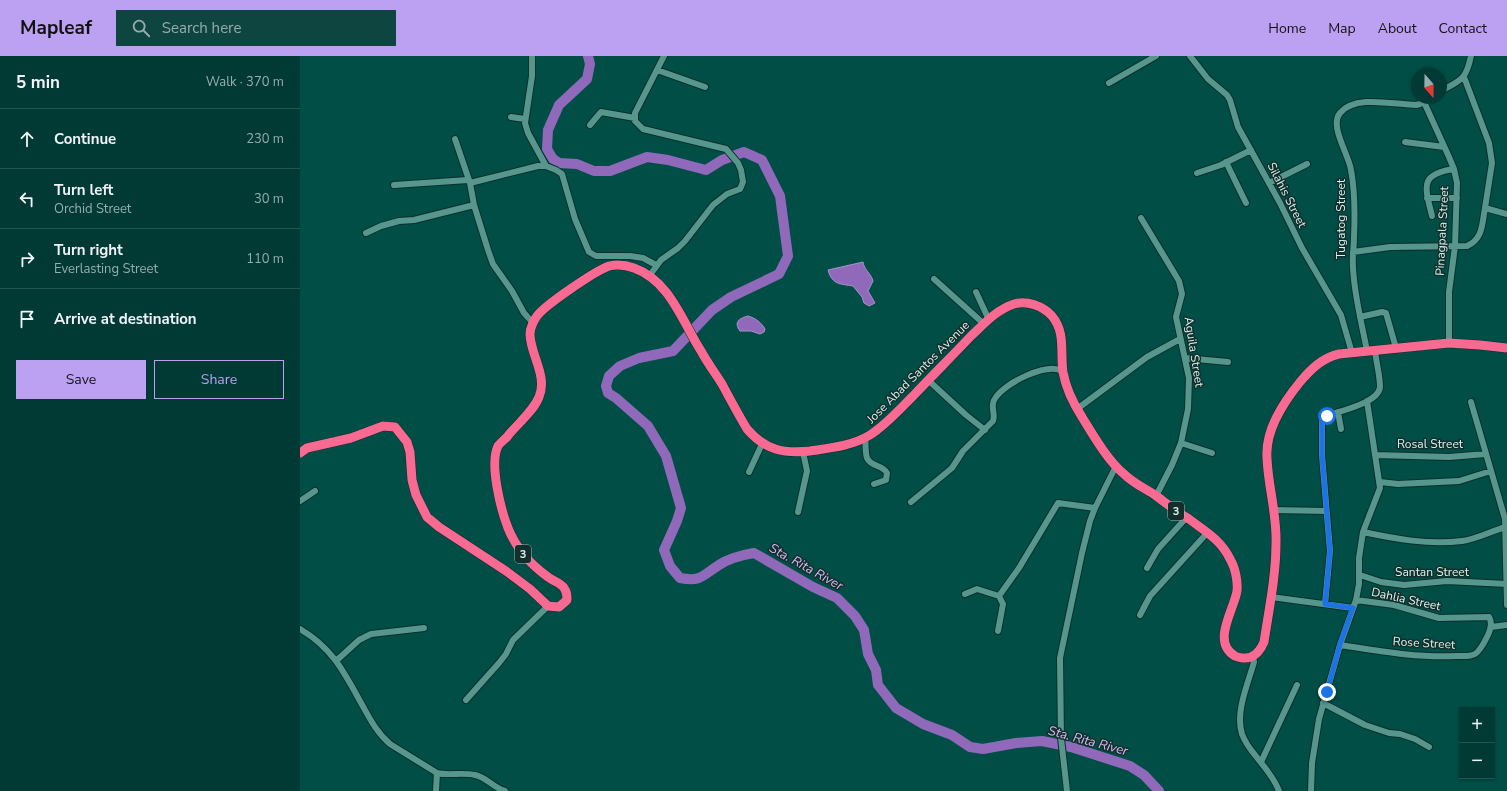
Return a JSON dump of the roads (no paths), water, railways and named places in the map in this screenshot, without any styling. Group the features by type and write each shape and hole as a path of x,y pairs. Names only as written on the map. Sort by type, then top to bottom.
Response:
{"highway":[{"name":"Jose Abad Santos Avenue","path":"533,323 537,316 548,305 595,273 609,266 622,264 643,271 650,275 669,296 678,309 701,351 748,429 757,440 762,444 778,450 803,452 839,447 865,438 890,419 986,322 999,311 1016,304 1030,304 1042,308 1052,317 1060,331 1063,371 1068,393 1095,438 1116,466 1130,480 1208,532 1222,545 1227,553 1236,579 1237,590 1226,626 1224,638 1226,648 1237,657 1247,658 1253,656"},
{"name":"3","path":"300,453 307,448 350,438 383,426 395,428 407,442 414,488 427,517 439,527 512,575 548,606 559,607 567,600 567,593 563,586 548,577 527,559 516,545 508,528 497,489 495,457 498,446 540,396 541,380 530,332 533,323"},
{"path":"1253,656 1259,652 1264,642 1271,597 1276,542 1274,510 1267,458 1267,444 1278,414 1295,388 1319,362 1333,355 1450,343 1507,348"}],"street":[{"path":"532,56 532,76 524,123 546,166"},
{"path":"650,275 656,265 682,244 713,205 727,194 740,190 743,178 738,163 726,149 643,129 635,121 635,113 664,56"},
{"path":"1109,83 1156,56"},
{"name":"Silahis Street","path":"1190,56 1208,79 1227,95 1233,106 1238,127 1269,183 1302,248 1324,287 1340,311 1352,353"},
{"path":"1447,87 1464,77 1469,67 1471,56"},
{"path":"657,70 705,87"},
{"path":"1353,252 1390,248 1467,246 1474,243 1478,237 1481,231 1492,163 1489,143 1464,77"},
{"name":"Tugatog Street","path":"1368,401 1377,395 1380,387 1371,350 1360,317 1353,274 1353,180 1348,156 1337,128 1337,117 1344,109 1355,104 1365,102 1419,104"},
{"name":"Pinagpala Street","path":"1425,104 1454,170 1457,183 1455,246 1449,292 1450,343"},
{"path":"590,125 601,112 635,118"},
{"path":"510,117 525,119"},
{"path":"455,139 493,264 512,291 524,313 533,323"},
{"path":"1405,142 1444,147"},
{"path":"1197,173 1226,162 1251,150"},
{"path":"1226,162 1246,203"},
{"path":"1269,183 1307,164"},
{"path":"394,185 469,181 538,166 546,166 562,174 575,219 589,252 596,256 630,256 643,258 656,265"},
{"path":"1432,216 1426,188 1430,178 1440,172 1454,170"},
{"path":"1427,198 1457,198"},
{"path":"366,233 381,226 400,221 414,220 474,205"},
{"path":"1485,208 1507,214"},
{"name":"Aguila Street","path":"1141,218 1179,281 1181,288 1181,299 1176,317 1189,378 1189,394 1181,443 1172,465 1156,496"},
{"path":"934,279 986,322"},
{"path":"976,292 986,322"},
{"path":"1360,317 1382,312 1386,313 1396,348"},
{"path":"1077,409 1147,357 1180,339"},
{"path":"1184,358 1228,362"},
{"path":"911,502 952,468 962,451 985,430 994,418 992,410 993,402 996,397 1008,386 1021,378 1037,372 1052,368 1063,371"},
{"path":"928,380 966,415 985,430"},
{"path":"1311,791 1312,763 1317,727 1340,644 1356,600 1360,575 1359,558 1363,532 1379,494 1380,482 1368,401 1323,417 1322,420 1322,455 1330,551 1325,604"},
{"path":"1471,402 1506,527 1507,605"},
{"path":"1338,412 1341,429"},
{"path":"865,438 867,457 870,462 881,467 887,473 886,480 874,484"},
{"path":"1181,443 1212,453"},
{"path":"749,472 762,444"},
{"path":"798,512 807,471 803,452"},
{"name":"Rosal Street","path":"1375,455 1449,457 1486,454"},
{"path":"1067,791 1061,738 1060,668 1062,644 1073,600 1086,533 1094,508 1116,466"},
{"path":"1380,482 1398,484 1459,482 1491,471"},
{"path":"300,501 315,491"},
{"path":"1000,596 1027,556 1058,503 1094,508"},
{"path":"1274,510 1326,510"},
{"path":"1147,568 1158,550 1186,518"},
{"path":"1363,532 1408,541 1439,542 1462,541 1506,527"},
{"path":"1140,615 1150,596 1208,532"},
{"name":"Santan Street","path":"1360,575 1381,582 1404,585 1447,581 1506,584"},
{"path":"966,594 977,589 1000,596"},
{"path":"998,631 1003,604 1000,596"},
{"path":"1271,597 1353,608"},
{"name":"Dahlia Street","path":"1356,600 1394,605 1439,618 1489,617 1491,619 1491,627"},
{"path":"466,700 499,663 506,654 513,640 548,606"},
{"path":"1491,627 1507,625"},
{"name":"Rose Street","path":"1340,644 1400,655 1440,657 1472,656 1479,651 1486,640 1491,627"},
{"path":"336,661 359,640 371,634 424,628"},
{"path":"300,629 314,637 326,648 336,661 374,727 383,738 437,773 445,775 467,773 476,775 505,791"},
{"path":"1253,656 1254,662 1243,700 1240,724 1246,742 1275,780 1279,791"},
{"path":"1261,762 1297,685"},
{"path":"1323,704 1365,726 1389,733 1400,734 1415,739 1429,747"},
{"path":"436,791 437,773"}],"waterway":[{"name":"Sta. Rita River","path":"588,56 590,64 587,79 559,105 548,130 547,149 553,159 559,163 577,164 594,171 610,171 647,157 668,160 706,170 722,160 744,152 762,160 780,196 788,256 779,274 731,297 712,310 673,351 639,358 620,366 609,376 606,386 608,393 616,398 648,426 666,456 681,508 664,550 670,566 680,578 697,579 727,561 754,553 813,587 837,598 855,616 864,630 868,654 876,670 878,685 896,708 923,724 952,735 970,747 983,749 1016,743 1042,741 1071,747 1130,766 1144,775 1159,791"}]}
